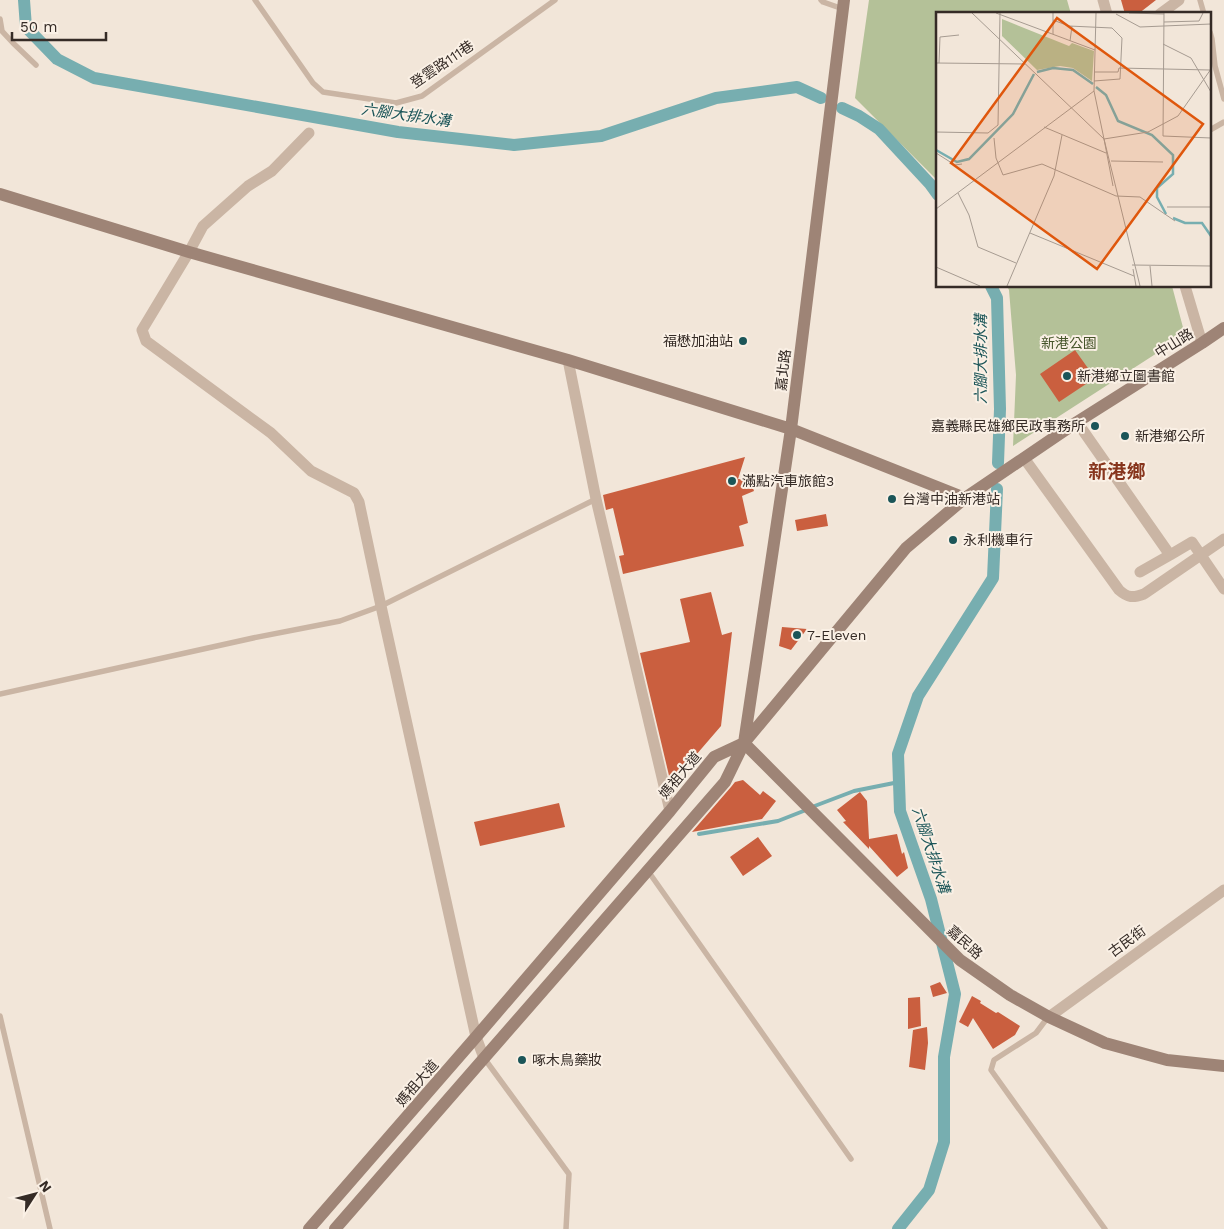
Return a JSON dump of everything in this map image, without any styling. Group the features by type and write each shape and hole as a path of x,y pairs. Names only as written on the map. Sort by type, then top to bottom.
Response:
{"main road":[{"name":"嘉北路","path":"744,743 790,429 844,5"},
{"path":"0,194 189,252 568,360 790,429 964,498"},
{"name":"中山路","path":"744,743 906,548 964,498 1077,422 1224,328"},
{"path":"335,1229 725,782 744,743"},
{"name":"嘉民路","path":"744,743 960,960 1010,995 1048,1017 1105,1042 1167,1060 1224,1066"},
{"name":"媽祖大道","path":"309,1229 476,1038 714,758 744,743"}],"street":[{"path":"1163,12 1179,0"},
{"path":"309,133 272,171 248,186 203,226 142,330 146,341 270,434 311,472 354,493 359,502 476,1038 484,1058"},
{"path":"1186,288 1202,343"},
{"path":"568,360 596,499 670,811"},
{"path":"1077,422 1170,556"},
{"path":"1024,458 1119,590 1125,595 1137,597 1144,594 1224,539"},
{"path":"1140,572 1192,542 1224,589"},
{"name":"古民街","path":"1048,1017 1224,890"}],"lane":[{"name":"登雲路111巷","path":"255,0 313,83 323,92 396,103 422,96 555,0"},
{"path":"822,0 823,2 844,5"},
{"path":"0,19 2,31 36,65"},
{"path":"1212,38 1215,66 1222,85 1224,99"},
{"path":"1212,129 1224,122"},
{"path":"0,694 253,638 340,621 381,606 596,499"},
{"path":"648,871 851,1159"},
{"path":"0,1016 50,1229"},
{"path":"1048,1017 1036,1033 994,1060 991,1070 1105,1229"},
{"path":"484,1058 569,1174 566,1229"}],"green space":[{"path":"869,0 1067,0 1070,12 936,12 936,179 855,98"},
{"name":"新港公園","path":"1008,288 1173,288 1185,335 1013,446 1016,375"}],"building":[{"path":"1121,0 1156,0 1141,12 1124,12"},
{"name":"新港鄉立圖書館","path":"1075,350 1095,378 1059,402 1040,374"},
{"path":"745,457 738,479 750,480 754,491 742,496 748,523 739,526 744,546 623,574 619,556 624,555 613,508 606,510 603,495"},
{"path":"826,514 828,526 797,531 795,520"},
{"path":"711,592 722,635 732,632 721,726 671,784 640,653 690,642 680,599"},
{"path":"782,627 807,629 791,650 779,646"},
{"path":"743,780 760,795 763,791 776,801 762,819 692,832 735,782"},
{"path":"860,792 867,801 869,839 897,834 908,868 897,877 869,846 869,849 843,822 846,821 837,810"},
{"path":"559,803 565,827 480,846 474,822"},
{"path":"758,837 772,856 743,876 730,857"},
{"path":"940,982 947,993 933,997 930,986"},
{"path":"972,996 996,1013 998,1012 1020,1026 1015,1035 993,1049 973,1018 968,1027 959,1022"},
{"path":"920,997 921,1026 908,1029 908,998"},
{"path":"927,1027 928,1043 925,1070 909,1067 913,1030"}],"waterway":[{"name":"六腳大排水溝","path":"24,0 26,27 57,59 94,78 398,132 514,145 601,136 716,98 797,87 821,98"},
{"name":"六腳大排水溝","path":"842,108 879,129 936,192"},
{"name":"六腳大排水溝","path":"992,288 997,298 1000,409 998,463"},
{"name":"六腳大排水溝","path":"898,1229 929,1190 944,1142 944,1057 955,994 931,899 900,811 898,754 918,696 993,578 997,489"},
{"path":"812,807 854,791 899,782"},
{"path":"699,834 778,821 806,810"}],"place":[{"name":"福懋加油站","path":"743,341"},
{"name":"新港鄉立圖書館","path":"1067,376"},
{"name":"嘉義縣民雄鄉民政事務所","path":"1095,426"},
{"name":"新港鄉公所","path":"1125,436"},
{"name":"滿點汽車旅館3","path":"732,481"},
{"name":"台灣中油新港站","path":"892,499"},
{"name":"永利機車行","path":"953,540"},
{"name":"7-Eleven","path":"797,635"},
{"name":"啄木鳥藥妝","path":"522,1060"}],"district":[{"name":"新港鄉","path":"1117,471"}]}
